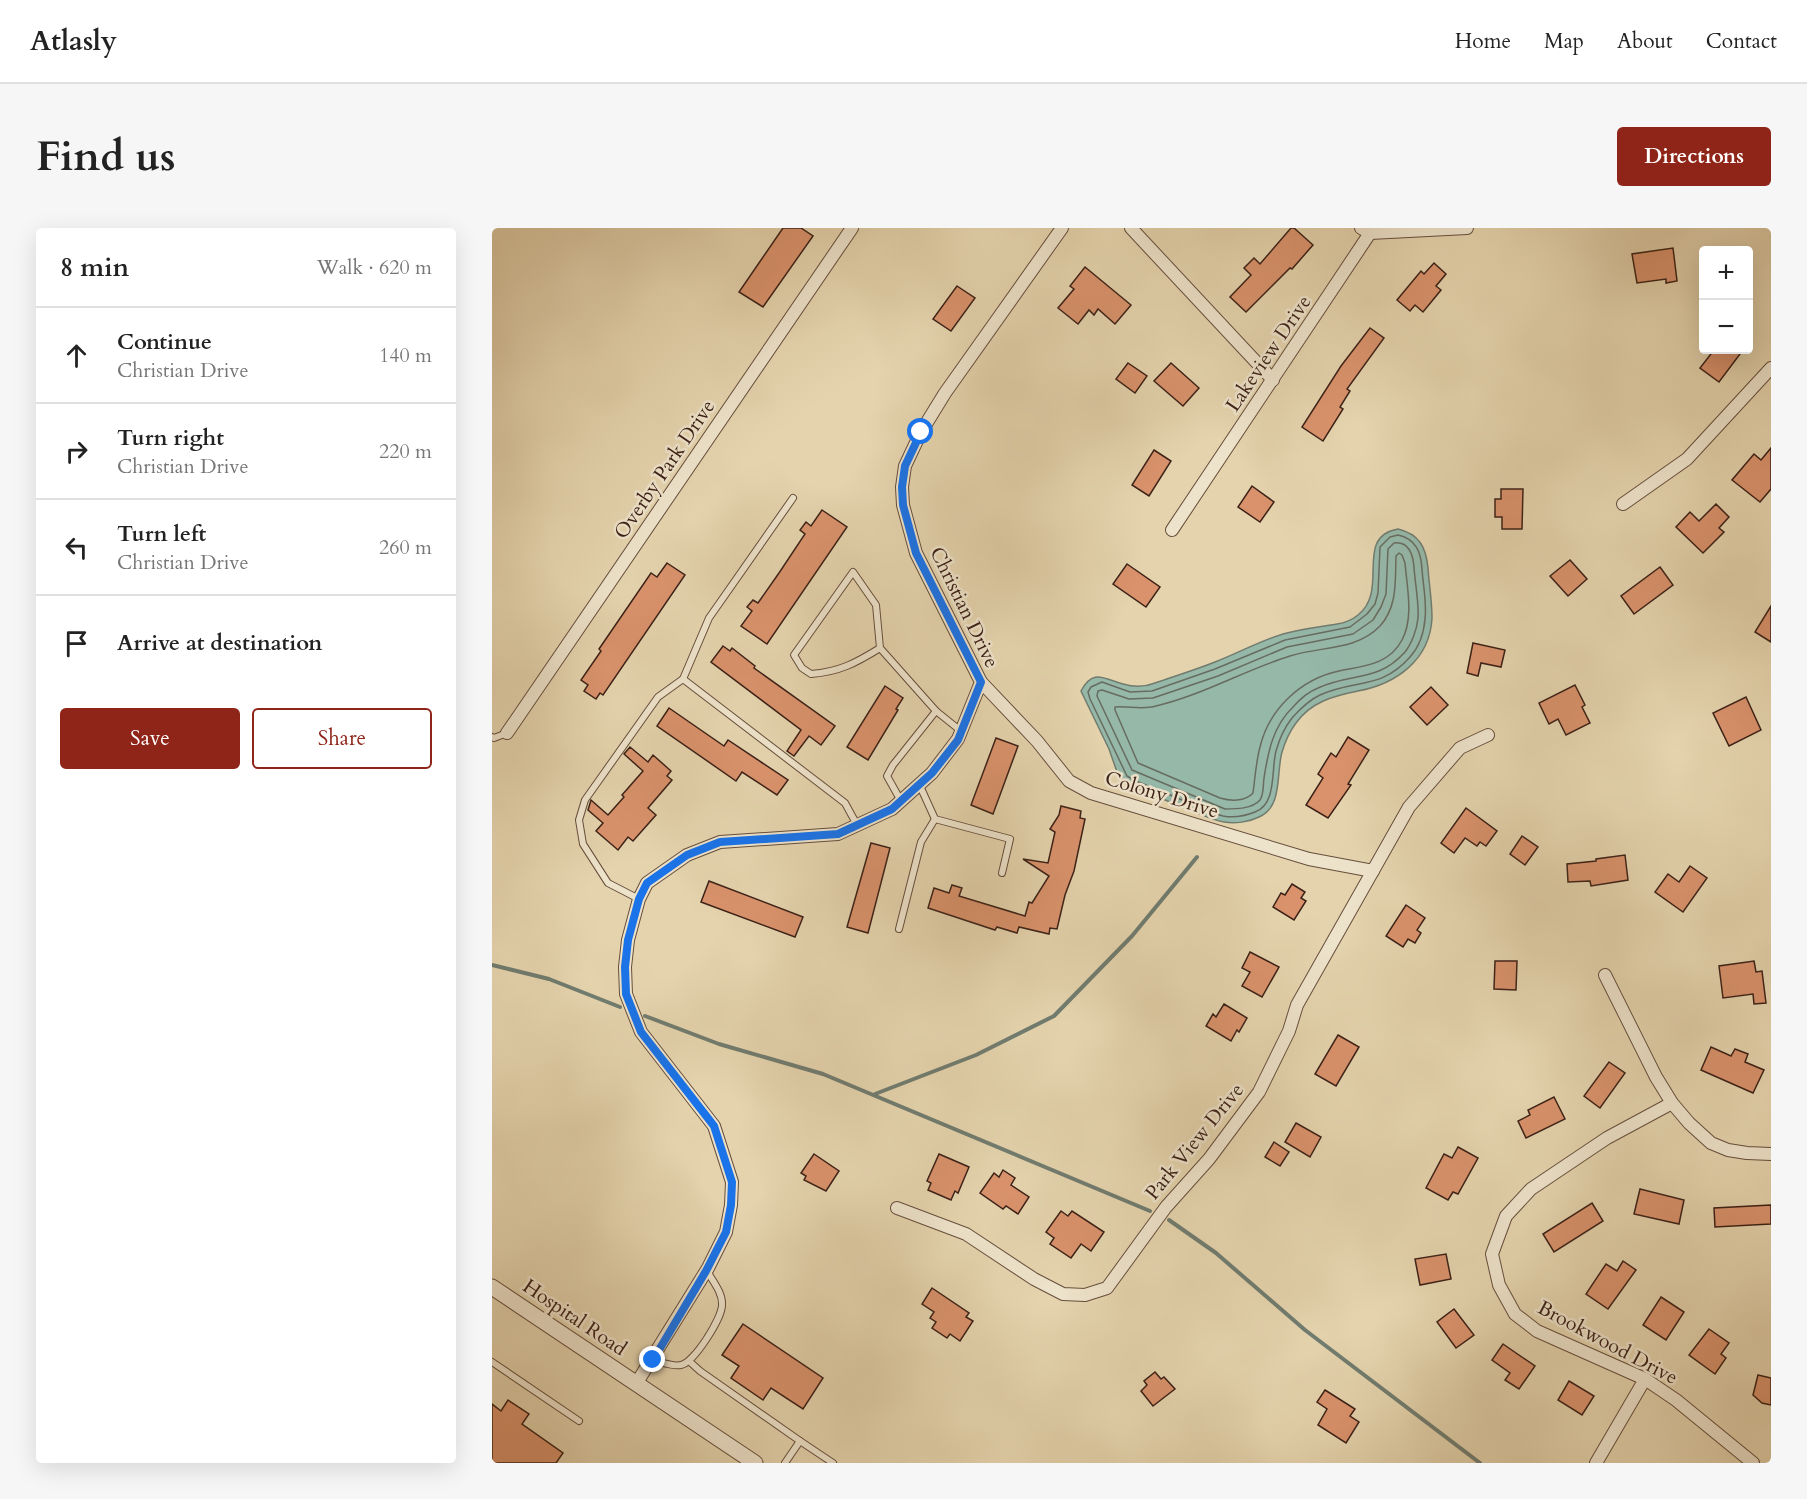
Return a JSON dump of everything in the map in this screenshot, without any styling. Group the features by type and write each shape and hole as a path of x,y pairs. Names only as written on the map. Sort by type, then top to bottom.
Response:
{"street":[{"name":"Overby Park Drive","path":"507,733 852,228"},
{"name":"Christian Drive","path":"636,1384 653,1360 706,1271 726,1232 732,1182 714,1126 641,1032 626,994 625,967 628,940 639,899 647,883 667,867 687,855 720,842 820,837 838,834 858,826 892,809 920,786 958,740 981,682 916,553 903,505 902,487 905,466 921,432 945,393 1062,228"},
{"path":"1131,228 1273,380"},
{"path":"1365,231 1467,228"},
{"name":"Lakeview Drive","path":"1172,531 1273,380 1365,231"},
{"path":"1623,504 1687,459 1771,369"},
{"name":"Colony Drive","path":"981,682 1037,741 1069,781 1091,793 1309,859 1373,871"},
{"name":"Park View Drive","path":"897,1208 966,1234 1034,1279 1063,1294 1085,1295 1107,1288 1166,1207 1209,1159 1259,1092 1289,1031 1297,1005 1409,807 1460,748 1488,735"},
{"path":"1605,975 1656,1077 1672,1103 1689,1123 1711,1143 1728,1150 1771,1154"},
{"name":"Brookwood Drive","path":"1672,1103 1607,1138 1531,1189 1506,1216 1492,1254 1498,1285 1515,1314 1537,1331 1645,1379 1676,1400 1753,1463"},
{"name":"Hospital Road","path":"492,1287 755,1463"},
{"path":"1596,1463 1645,1379"}],"lane":[{"path":"639,899 608,883 583,844 579,819 585,800 658,697 683,679 709,618 793,498"},
{"path":"880,648 855,664 829,673 811,674 802,668 794,655 853,572 876,604 880,648 936,711 962,731"},
{"path":"683,679 845,803 858,826"},
{"path":"901,801 887,776 893,765 936,711"},
{"path":"492,737 507,733"},
{"path":"920,786 935,819"},
{"path":"935,819 1010,839 1002,873"},
{"path":"898,929 921,842 935,819"},
{"path":"653,1360 680,1366 689,1361 719,1320 723,1303 706,1271"},
{"path":"689,1361 700,1371 833,1463"},
{"path":"492,1362 579,1421"},
{"path":"784,1463 800,1441"}],"water":[{"path":"1398,529 1411,534 1420,542 1427,560 1432,618 1425,646 1418,658 1398,676 1372,688 1323,701 1302,716 1292,730 1282,752 1275,798 1267,812 1246,821 1233,823 1220,821 1131,786 1123,780 1117,772 1109,749 1081,691 1085,684 1099,677 1131,686 1147,685 1208,665 1283,634 1351,620 1367,604 1371,592 1377,542 1385,534"}],"building":[{"path":"783,228 801,228 813,236 763,307 739,292"},
{"path":"1291,228 1294,228 1313,245 1292,269 1290,268 1246,312 1230,297 1251,275 1244,268 1254,258 1260,264"},
{"path":"1673,248 1677,281 1666,283 1666,279 1637,283 1632,254"},
{"path":"1434,263 1446,274 1436,286 1441,290 1423,312 1415,305 1410,311 1397,300 1421,271 1424,274"},
{"path":"1085,267 1131,305 1115,324 1098,309 1094,315 1089,310 1078,324 1058,308 1074,289 1070,286"},
{"path":"957,286 975,298 951,331 933,319"},
{"path":"1370,328 1384,338 1347,389 1350,391 1340,407 1343,409 1323,441 1302,427 1341,366"},
{"path":"1711,354 1740,354 1719,382 1700,368"},
{"path":"1128,363 1147,376 1135,393 1116,379"},
{"path":"1171,363 1199,388 1183,406 1154,381"},
{"path":"1771,448 1771,489 1760,502 1732,480 1754,454 1761,460"},
{"path":"1154,450 1171,461 1149,496 1132,485"},
{"path":"1252,486 1274,502 1260,522 1238,507"},
{"path":"1501,489 1523,489 1522,529 1502,529 1502,517 1495,517 1495,499 1501,499"},
{"path":"1716,504 1729,517 1719,528 1724,532 1703,553 1676,527 1690,512 1699,521"},
{"path":"822,510 847,527 767,644 741,626 752,611 747,607 753,600 758,603 805,534 800,530 806,522 811,526"},
{"path":"1570,560 1587,579 1568,596 1550,576"},
{"path":"667,563 685,575 603,695 600,693 596,699 584,691 588,685 581,680 601,651 599,649 651,573 657,577"},
{"path":"1127,564 1160,587 1146,607 1113,584"},
{"path":"1660,567 1673,585 1634,614 1621,596"},
{"path":"1771,606 1771,642 1755,632"},
{"path":"1473,643 1505,650 1501,667 1481,663 1478,676 1467,673"},
{"path":"723,646 730,651 732,648 755,666 754,668 835,726 821,745 809,736 794,756 787,751 801,730 711,662"},
{"path":"1575,685 1585,705 1582,707 1590,723 1566,735 1558,719 1549,724 1539,703"},
{"path":"885,686 903,698 868,760 847,747"},
{"path":"1431,687 1448,705 1427,725 1410,707"},
{"path":"1746,697 1761,730 1729,746 1713,713"},
{"path":"669,708 724,746 728,740 788,780 777,795 742,772 736,781 657,726"},
{"path":"1348,737 1369,750 1348,784 1351,785 1328,818 1306,805 1323,778 1318,774 1331,753 1336,757"},
{"path":"996,738 1018,746 993,814 971,805"},
{"path":"630,747 648,762 653,755 671,771 667,776 672,780 648,808 656,815 633,841 628,837 618,850 596,831 603,823 588,810 591,800 608,815 643,771 624,754"},
{"path":"1061,806 1081,811 1080,818 1085,819 1074,871 1065,895 1057,929 1050,928 1049,934 1019,927 1017,933 997,927 995,930 928,908 934,888 949,893 952,885 962,888 959,896 1025,916 1029,902 1032,903 1049,876 1023,859 1048,863 1055,832 1050,829 1059,815"},
{"path":"1466,808 1497,831 1486,846 1480,842 1477,846 1465,838 1454,853 1441,843"},
{"path":"1522,836 1538,847 1525,865 1510,854"},
{"path":"871,843 890,848 868,933 847,927"},
{"path":"1625,855 1628,880 1591,886 1590,881 1568,882 1567,864"},
{"path":"1690,866 1707,878 1683,912 1655,892 1668,874 1679,882"},
{"path":"709,881 803,917 795,937 701,902"},
{"path":"1292,884 1305,892 1301,898 1306,901 1294,920 1273,907 1281,893 1285,895"},
{"path":"1406,905 1425,918 1417,930 1421,933 1415,943 1408,939 1403,947 1386,936"},
{"path":"1250,952 1279,967 1262,997 1242,986 1250,972 1242,968"},
{"path":"1495,961 1517,961 1516,990 1494,989"},
{"path":"1754,961 1756,972 1762,971 1766,1003 1754,1004 1753,994 1723,998 1719,966"},
{"path":"1224,1004 1247,1018 1231,1041 1206,1026 1213,1014 1216,1017"},
{"path":"1338,1035 1359,1047 1336,1086 1315,1074"},
{"path":"1711,1047 1731,1056 1735,1049 1748,1054 1745,1062 1764,1070 1753,1093 1701,1070"},
{"path":"1609,1062 1625,1073 1600,1108 1584,1096"},
{"path":"1554,1097 1565,1119 1526,1138 1518,1121 1530,1115 1528,1110"},
{"path":"1296,1123 1321,1137 1310,1157 1285,1142"},
{"path":"1274,1142 1289,1152 1280,1166 1265,1157"},
{"path":"1458,1147 1478,1158 1458,1194 1453,1192 1448,1200 1426,1188 1444,1154 1452,1158"},
{"path":"814,1154 839,1171 826,1191 804,1180 806,1176 801,1173"},
{"path":"939,1154 969,1167 958,1193 955,1191 951,1200 928,1190 931,1183 927,1181"},
{"path":"1003,1170 1015,1178 1011,1185 1029,1197 1018,1214 1006,1206 1003,1209 980,1193 994,1173 999,1177"},
{"path":"1640,1189 1684,1200 1679,1224 1634,1214"},
{"path":"1592,1203 1603,1221 1554,1252 1543,1234"},
{"path":"1771,1205 1771,1224 1715,1227 1714,1208"},
{"path":"1061,1211 1068,1216 1072,1211 1104,1232 1091,1251 1081,1244 1071,1258 1050,1244 1054,1238 1046,1232"},
{"path":"1446,1254 1451,1279 1420,1285 1415,1259"},
{"path":"1623,1261 1636,1270 1608,1309 1586,1294 1606,1264 1617,1271"},
{"path":"932,1288 969,1313 966,1317 973,1321 960,1341 950,1334 947,1338 932,1328 936,1322 930,1318 934,1312 922,1304"},
{"path":"1661,1297 1684,1312 1666,1340 1643,1325"},
{"path":"1454,1309 1474,1335 1456,1348 1437,1322"},
{"path":"743,1324 823,1378 803,1409 771,1388 763,1400 731,1378 739,1366 722,1355"},
{"path":"1709,1329 1729,1343 1721,1354 1726,1358 1715,1374 1689,1355"},
{"path":"1503,1344 1535,1366 1519,1389 1505,1380 1510,1373 1492,1360"},
{"path":"1155,1372 1161,1379 1164,1377 1175,1389 1153,1406 1141,1391 1147,1385 1144,1381"},
{"path":"1758,1375 1771,1378 1771,1405 1762,1403 1753,1395"},
{"path":"1569,1381 1594,1396 1582,1415 1558,1400"},
{"path":"1325,1390 1355,1409 1350,1416 1359,1422 1346,1443 1318,1425 1327,1409 1317,1402"},
{"path":"508,1400 529,1414 522,1424 563,1453 556,1463 492,1463 492,1404 501,1411"}],"waterway":[{"path":"875,1094 976,1055 1054,1016 1132,936 1197,857"},
{"path":"492,965 549,979 620,1007"},
{"path":"645,1016 719,1044 823,1074 1150,1211"},
{"path":"1169,1220 1216,1253 1305,1330 1480,1463"}],"route":[{"path":"653,1360 706,1271 726,1232 732,1182 714,1126 641,1032 626,994 625,967 628,940 639,899 647,883 667,867 687,855 720,842 838,834 892,809 920,786 958,740 981,682 916,553 903,505 902,487 905,466 921,432"}]}
